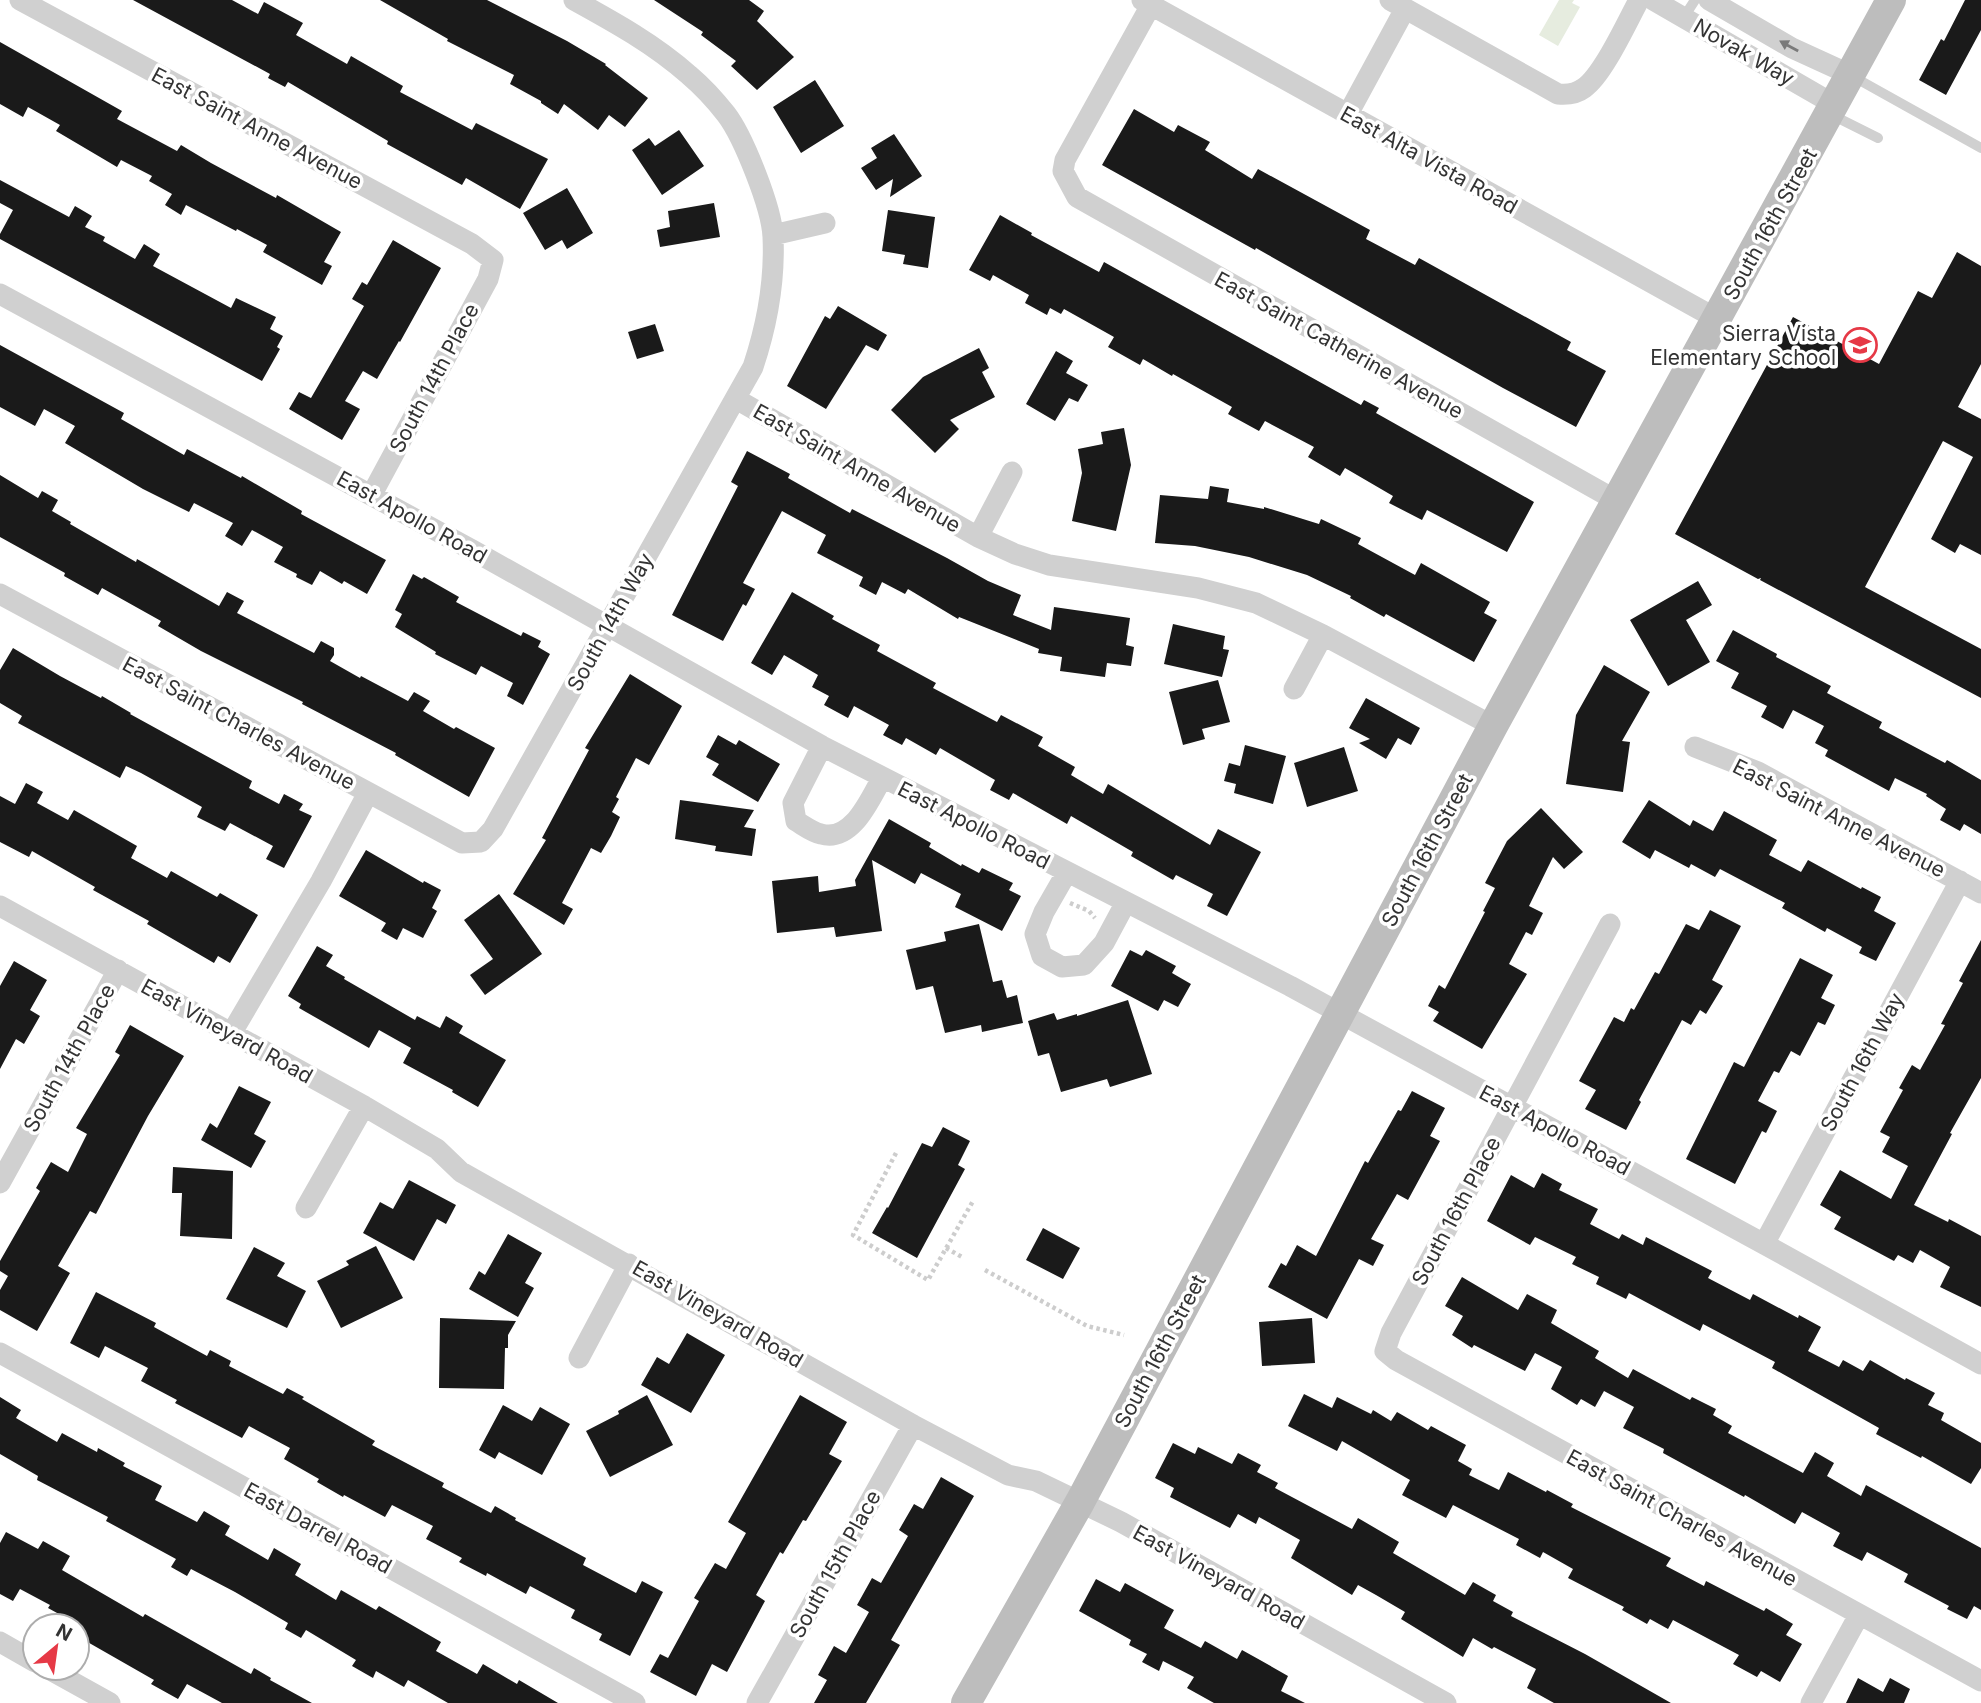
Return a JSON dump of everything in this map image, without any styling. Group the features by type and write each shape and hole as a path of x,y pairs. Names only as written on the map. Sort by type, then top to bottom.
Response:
{"main road":[{"name":"South 16th Street","path":"966,1703 1080,1502 1493,726 1891,0"}],"street":[{"name":"East Saint Anne Avenue","path":"20,0 472,244 492,260"},
{"path":"574,0 634,33 690,75 727,115 761,185 773,235 770,296 765,330 753,367 736,399"},
{"path":"1348,114 1397,4 1558,94 1574,93 1585,88 1602,66 1639,0"},
{"name":"Novak Way","path":"1653,0 1689,9 1724,40 1833,109"},
{"name":"Novak Way","path":"1709,0 1792,48 1851,75"},
{"name":"East Alta Vista Road","path":"1146,3 1717,319"},
{"name":"East Saint Catherine Avenue","path":"1146,3 1065,160 1063,171 1077,197 1617,501"},
{"path":"773,235 825,223"},
{"name":"South 14th Place","path":"372,495 488,279 492,260"},
{"name":"East Apollo Road","path":"0,294 372,495 822,746 1339,1013 1981,1364"},
{"name":"East Saint Anne Avenue","path":"736,399 978,537 1015,554 1049,565 1198,588 1256,603 1323,635 1493,726"},
{"name":"South 14th Way","path":"481,842 493,829 736,399"},
{"name":"East Saint Anne Avenue","path":"978,537 1012,472"},
{"name":"East Saint Charles Avenue","path":"0,594 462,843 481,842"},
{"path":"1294,689 1323,635"},
{"name":"East Apollo Road","path":"822,746 793,803 796,821 822,835 843,832 860,816 882,778"},
{"name":"East Saint Anne Avenue","path":"1695,747 1758,772 1981,893"},
{"path":"231,1034 321,881 368,793"},
{"name":"East Apollo Road","path":"1067,872 1035,934 1042,956 1062,967 1084,965 1104,943 1126,902"},
{"name":"South 16th Way","path":"1764,1244 1960,881"},
{"name":"East Vineyard Road","path":"0,906 364,1106 437,1149 461,1172 914,1425 1008,1475 1036,1481 1121,1522 1446,1703"},
{"name":"South 16th Place","path":"1385,1350 1391,1333 1610,924"},
{"name":"South 14th Place","path":"0,1183 118,970"},
{"path":"306,1208 364,1106"},
{"path":"579,1358 629,1264"},
{"name":"East Saint Charles Avenue","path":"1385,1350 1396,1360 1981,1681"},
{"name":"East Darrel Road","path":"0,1353 635,1703"},
{"name":"South 15th Place","path":"757,1703 914,1425"},
{"path":"1811,1703 1859,1615"},
{"path":"0,1642 21,1653"},
{"path":"72,1682 110,1703"}],"lane":[{"path":"1724,40 1738,16"},
{"path":"1851,75 1978,146 1981,132"},
{"path":"1833,109 1878,138"}],"path":[{"path":"1066,901 1089,911 1102,921"},
{"path":"896,1153 853,1235 928,1280 973,1200"},
{"path":"946,1248 962,1257"},
{"path":"985,1270 1087,1326 1124,1335"}],"shaded area":[{"path":"1559,0 1574,0 1572,3 1580,7 1558,46 1539,35"}],"building":[{"path":"133,0 232,0 258,14 264,2 303,23 296,35 347,64 351,56 403,86 400,92 472,130 476,123 548,159 520,209 466,178 462,185 387,144 388,141 288,82 285,87 268,78 270,74"},
{"path":"380,0 487,0 606,64 648,98 625,127 609,115 598,130 564,104 558,114 510,84 514,75 447,41 448,39"},
{"path":"654,0 749,0 764,11 757,21 794,57 757,90 731,66 736,61 701,35 703,32"},
{"path":"1965,0 1981,0 1981,30 1946,95 1919,80 1941,39 1944,41"},
{"path":"0,42 122,111 117,119 177,151 181,145 341,232 324,262 332,266 322,285 263,252 267,245 237,229 236,231 186,205 181,215 165,205 172,194 149,181 152,176 121,160 117,167 56,131 60,125 28,107 23,117 0,104"},
{"path":"815,80 844,126 801,153 773,107"},
{"path":"1134,109 1174,132 1178,125 1210,142 1205,150 1252,179 1258,169 1370,230 1366,239 1415,265 1419,258 1571,342 1567,350 1606,371 1576,427 1102,165"},
{"path":"679,130 704,166 662,195 632,150 649,138 655,146"},
{"path":"894,134 922,176 890,197 893,179 876,190 861,168 877,158 871,148"},
{"path":"0,180 69,217 75,206 92,216 85,227 105,237 103,241 135,259 144,244 160,254 153,266 231,308 236,298 276,317 270,329 283,336 277,347 280,349 262,381 0,239 13,210 0,203"},
{"path":"567,188 593,233 567,249 562,240 545,250 523,213"},
{"path":"714,203 720,237 660,247 657,230 670,227 668,211"},
{"path":"888,210 935,217 928,268 903,264 905,255 882,251"},
{"path":"1000,215 1099,272 1104,262 1361,405 1364,400 1379,408 1376,413 1534,502 1507,552 1427,510 1422,520 1389,503 1393,496 1345,468 1340,476 1308,457 1314,447 1265,421 1259,431 1228,414 1232,407 1173,374 1172,376 1143,359 1140,365 1108,347 1114,337 1064,309 1061,314 1050,308 1047,315 1025,303 1029,295 993,275 990,281 969,270"},
{"path":"393,240 441,268 377,379 363,371 345,401 360,409 342,440 289,409 299,392 311,398 364,306 352,299 362,282 367,285"},
{"path":"1957,252 1981,266 1981,364 1958,407 1981,419 1981,555 1960,544 1955,553 1931,539 1973,457 1943,441 1865,587 1981,649 1981,698 1675,534 1793,317 1879,364 1918,291 1932,298"},
{"path":"838,306 887,335 878,351 866,345 826,409 787,386 825,316 830,319"},
{"path":"655,324 664,351 637,359 628,332"},
{"path":"0,345 124,413 121,419 184,455 187,449 241,478 242,476 302,511 301,514 386,560 367,594 320,571 312,585 296,577 297,574 274,562 283,547 252,530 242,546 225,536 233,523 194,503 189,512 143,489 65,443 75,426 44,409 35,426 0,407"},
{"path":"979,348 989,368 982,372 995,397 950,420 959,429 935,453 891,410 923,377"},
{"path":"1056,351 1073,361 1066,373 1088,385 1078,402 1069,398 1055,421 1026,404"},
{"path":"1124,428 1131,465 1116,531 1072,521 1082,473 1078,449 1103,444 1101,432"},
{"path":"747,451 790,474 788,478 850,513 852,509 988,581 1021,595 1013,615 1051,630 1054,607 1130,618 1126,645 1134,647 1131,666 1107,663 1105,677 1060,671 1062,657 1038,653 1039,649 959,617 958,619 908,589 905,594 882,582 876,595 859,586 863,577 817,553 826,535 782,511 743,583 755,589 746,606 743,604 723,641 672,615 738,486 731,482"},
{"path":"0,475 38,498 42,491 58,500 52,511 71,522 70,524 219,606 227,592 244,601 237,613 314,653 321,641 334,648 330,661 360,678 361,676 408,701 414,692 430,701 423,711 495,748 469,797 395,755 396,753 302,704 303,702 201,651 158,626 161,621 102,588 98,595 64,576 65,573 0,537"},
{"path":"1210,486 1229,489 1227,502 1264,507 1319,524 1321,519 1361,538 1358,544 1415,575 1421,563 1490,602 1484,613 1497,620 1474,662 1307,575 1249,557 1195,546 1155,543 1160,495 1208,499"},
{"path":"413,574 422,579 424,577 459,597 456,602 521,636 523,632 541,641 538,647 550,654 523,705 507,696 513,683 481,666 476,675 435,654 436,652 395,627 402,614 395,610"},
{"path":"1698,581 1712,605 1686,620 1710,662 1668,686 1630,620"},
{"path":"792,592 834,616 832,619 880,645 877,651 936,683 933,688 997,722 1001,715 1043,737 1038,746 1075,767 1071,775 1103,794 1108,784 1210,845 1218,829 1261,852 1227,916 1207,906 1213,894 1176,875 1173,880 1131,856 1133,852 1071,816 1067,824 1013,793 1009,800 990,790 995,780 940,748 936,755 906,738 902,745 883,735 889,725 854,706 848,718 824,705 829,696 812,687 818,675 784,655 772,675 751,663"},
{"path":"1173,624 1225,636 1223,649 1229,650 1222,677 1164,664"},
{"path":"1733,630 1777,654 1776,657 1831,686 1827,693 1882,722 1879,728 1945,763 1947,760 1981,780 1981,834 1964,824 1960,831 1940,820 1946,809 1926,796 1927,794 1895,778 1889,791 1825,756 1828,750 1815,743 1824,726 1793,710 1783,729 1761,717 1767,706 1731,688 1739,673 1716,661"},
{"path":"13,648 252,781 249,788 279,804 284,794 303,804 299,810 312,816 284,868 266,859 273,846 230,823 225,831 197,817 202,807 141,773 126,766 120,778 18,723 22,716 0,703 0,670"},
{"path":"1604,665 1650,692 1622,741 1630,742 1623,792 1566,784 1576,715"},
{"path":"630,674 682,706 649,765 636,758 616,797 619,799 612,812 620,817 611,836 601,853 591,848 562,903 573,909 564,925 513,894 546,840 542,838 589,750 585,748"},
{"path":"1218,680 1230,722 1202,729 1205,739 1183,745 1169,692"},
{"path":"1366,698 1420,728 1411,745 1398,738 1386,759 1359,743 1370,739 1349,728"},
{"path":"718,735 736,745 739,740 780,764 758,802 712,775 719,764 706,757"},
{"path":"1245,745 1286,756 1273,804 1234,793 1236,784 1224,781 1229,763 1240,766"},
{"path":"1344,747 1358,791 1307,807 1294,763"},
{"path":"26,783 43,792 37,803 68,820 74,810 137,846 131,858 167,878 171,871 217,897 220,893 258,915 230,963 218,956 214,963 147,924 149,921 93,890 95,887 32,851 29,857 0,842 0,796 15,804"},
{"path":"680,800 754,810 744,827 756,829 752,856 715,851 716,846 675,839"},
{"path":"1649,800 1690,826 1693,820 1713,831 1724,811 1777,840 1769,855 1801,872 1808,860 1881,897 1874,911 1896,923 1876,961 1859,953 1862,947 1827,928 1825,932 1782,908 1785,903 1720,869 1715,877 1691,864 1689,868 1655,850 1650,859 1622,842"},
{"path":"1541,808 1583,852 1564,869 1553,857 1529,906 1543,913 1532,935 1526,932 1509,964 1527,974 1482,1049 1433,1021 1439,1012 1428,1006 1439,985 1445,989 1485,912 1483,911 1495,888 1485,883 1507,841"},
{"path":"889,819 931,843 929,847 961,866 962,864 979,873 982,868 1013,883 1009,890 1021,896 1002,931 955,907 961,894 921,873 915,884 872,860 882,931 836,937 834,927 777,933 772,881 818,876 819,892 856,886 855,880"},
{"path":"366,850 423,883 424,881 441,890 432,908 437,911 423,938 403,928 397,940 381,931 386,923 339,896"},
{"path":"499,894 542,954 485,995 470,975 493,959 464,920"},
{"path":"1710,910 1741,926 1712,980 1723,986 1706,1014 1700,1010 1691,1025 1682,1020 1626,1130 1585,1109 1596,1090 1579,1081 1614,1017 1624,1022 1631,1008 1634,1010 1655,972 1659,974 1686,924 1699,930"},
{"path":"979,924 993,982 1002,980 1007,998 1017,995 1023,1023 982,1032 981,1025 945,1033 933,986 916,990 906,950 946,941 944,932"},
{"path":"1981,940 1981,1078 1914,1205 1981,1236 1981,1307 1940,1287 1950,1267 1920,1250 1913,1263 1898,1255 1894,1261 1834,1229 1841,1217 1820,1205 1840,1170 1891,1199 1908,1166 1882,1152 1890,1137 1880,1132 1903,1090 1899,1088 1912,1065 1920,1070 1945,1025 1941,1024 1963,983 1959,981"},
{"path":"317,946 333,955 326,966 345,977 344,979 415,1020 417,1016 440,1028 446,1016 463,1026 459,1033 506,1060 478,1107 403,1063 411,1048 379,1030 369,1048 299,1008 301,1004 288,996"},
{"path":"1130,950 1142,956 1146,950 1176,966 1172,973 1191,984 1178,1007 1164,1000 1158,1011 1111,986"},
{"path":"1800,958 1833,975 1821,998 1835,1005 1825,1025 1818,1022 1800,1056 1791,1051 1779,1073 1774,1071 1758,1101 1777,1111 1766,1133 1762,1131 1735,1184 1686,1159 1734,1062 1744,1067"},
{"path":"14,961 47,980 30,1010 40,1016 24,1044 16,1039 0,1069 0,986"},
{"path":"1128,1000 1152,1074 1110,1087 1107,1079 1061,1092 1049,1053 1038,1056 1028,1021 1054,1013 1057,1020 1077,1016"},
{"path":"130,1025 184,1056 148,1116 96,1214 90,1211 58,1266 70,1273 37,1331 0,1310 0,1290 8,1276 0,1271 0,1261 40,1191 36,1188 51,1162 68,1172 87,1134 76,1128 120,1055 115,1052"},
{"path":"239,1086 271,1102 254,1134 266,1141 251,1168 201,1140 210,1123 217,1128"},
{"path":"1412,1091 1445,1108 1430,1136 1440,1141 1408,1200 1397,1194 1371,1239 1384,1245 1373,1266 1359,1259 1327,1319 1268,1287 1281,1263 1286,1266 1297,1245 1316,1256 1365,1161 1368,1163"},
{"path":"943,1127 970,1141 958,1165 965,1169 917,1258 872,1233 922,1143 932,1147"},
{"path":"173,1167 233,1171 232,1239 180,1236 182,1193 172,1193"},
{"path":"1542,1173 1562,1184 1559,1190 1598,1209 1590,1224 1619,1239 1622,1234 1643,1245 1646,1237 1712,1271 1708,1278 1750,1300 1753,1294 1821,1327 1808,1351 1839,1367 1843,1360 1863,1371 1870,1360 1935,1393 1928,1405 1944,1413 1941,1420 1981,1443 1981,1468 1971,1484 1876,1434 1879,1428 1772,1368 1775,1362 1703,1324 1700,1331 1629,1293 1626,1299 1596,1284 1599,1277 1572,1264 1576,1257 1535,1237 1530,1245 1487,1221 1511,1175 1534,1188"},
{"path":"409,1180 456,1205 446,1224 437,1219 414,1261 363,1233 380,1202 393,1209"},
{"path":"1043,1228 1080,1248 1063,1279 1026,1260"},
{"path":"508,1234 542,1253 525,1283 534,1288 518,1317 469,1289 479,1271 485,1275"},
{"path":"376,1246 403,1298 341,1328 317,1281 349,1265 346,1261"},
{"path":"254,1247 285,1263 277,1276 306,1291 287,1328 226,1299"},
{"path":"1462,1277 1518,1310 1527,1294 1557,1310 1551,1323 1599,1351 1595,1358 1628,1378 1633,1369 1690,1400 1692,1397 1716,1409 1713,1415 1732,1426 1728,1433 1803,1473 1815,1452 1834,1463 1827,1476 1861,1496 1866,1485 1981,1548 1981,1610 1974,1606 1967,1619 1904,1582 1908,1574 1867,1552 1862,1561 1833,1546 1840,1533 1802,1512 1795,1524 1663,1453 1664,1449 1623,1428 1634,1407 1604,1391 1595,1407 1581,1399 1577,1405 1551,1389 1562,1367 1535,1353 1525,1371 1474,1345 1472,1348 1452,1335 1463,1316 1445,1306"},
{"path":"96,1292 156,1323 154,1327 207,1356 210,1350 231,1361 229,1366 283,1394 287,1388 304,1397 302,1399 375,1441 372,1445 444,1483 442,1487 491,1513 495,1506 516,1518 515,1520 586,1558 583,1565 636,1593 642,1581 663,1592 630,1656 599,1640 602,1634 571,1618 575,1610 530,1586 526,1594 487,1573 486,1576 459,1562 462,1558 426,1539 433,1526 392,1505 385,1517 344,1495 343,1497 317,1482 319,1479 284,1459 290,1448 249,1426 242,1438 175,1403 177,1400 141,1381 148,1368 105,1346 99,1358 70,1343"},
{"path":"440,1318 516,1321 508,1335 508,1348 505,1348 504,1389 439,1388"},
{"path":"1312,1318 1315,1363 1262,1366 1259,1322"},
{"path":"687,1333 725,1355 691,1413 641,1385 657,1357 669,1364"},
{"path":"1304,1394 1332,1408 1337,1397 1371,1414 1373,1410 1391,1421 1397,1412 1428,1430 1431,1426 1466,1445 1458,1461 1472,1469 1469,1475 1499,1490 1508,1472 1546,1492 1547,1490 1573,1504 1571,1507 1671,1558 1666,1566 1704,1586 1706,1581 1764,1611 1766,1608 1793,1624 1786,1635 1802,1644 1780,1682 1761,1671 1757,1677 1733,1664 1739,1655 1673,1620 1668,1629 1650,1619 1647,1624 1622,1610 1624,1607 1568,1578 1573,1569 1543,1552 1540,1558 1516,1545 1519,1539 1453,1505 1446,1518 1402,1495 1410,1480 1342,1441 1337,1451 1288,1426"},
{"path":"647,1395 673,1445 610,1477 586,1431 619,1414 618,1411"},
{"path":"800,1395 847,1422 829,1454 842,1461 806,1521 803,1520 783,1554 780,1552 756,1595 765,1601 727,1672 712,1664 696,1696 650,1672 660,1654 668,1658 699,1601 694,1598 715,1563 726,1569 746,1533 728,1522"},
{"path":"0,1397 21,1410 16,1418 57,1442 62,1433 97,1452 98,1448 125,1463 123,1466 162,1486 155,1500 197,1522 204,1511 230,1526 225,1535 268,1560 274,1548 301,1564 295,1575 336,1600 341,1590 376,1610 379,1606 441,1642 436,1651 477,1674 483,1664 517,1684 519,1680 558,1703 448,1703 408,1680 404,1687 376,1671 373,1678 352,1666 356,1660 306,1630 301,1638 285,1629 288,1623 235,1592 191,1569 187,1576 171,1567 176,1559 106,1521 108,1517 37,1480 38,1476 0,1454"},
{"path":"503,1405 532,1421 540,1407 570,1424 542,1475 499,1452 495,1459 479,1450"},
{"path":"1173,1443 1195,1454 1198,1447 1232,1464 1238,1453 1261,1465 1257,1472 1278,1483 1275,1488 1352,1529 1358,1518 1399,1542 1393,1553 1465,1595 1473,1582 1496,1595 1493,1601 1513,1612 1511,1616 1671,1703 1554,1703 1527,1688 1536,1669 1494,1647 1492,1649 1473,1638 1463,1657 1401,1619 1405,1612 1376,1595 1358,1585 1352,1595 1291,1558 1300,1540 1259,1517 1256,1524 1238,1514 1230,1528 1170,1497 1174,1488 1155,1478"},
{"path":"941,1477 974,1496 891,1640 900,1645 866,1703 814,1703 827,1680 818,1675 834,1646 846,1653 869,1612 857,1605 872,1578 881,1583 908,1536 899,1530 914,1504 923,1509"},
{"path":"6,1532 38,1549 43,1541 70,1556 62,1570 143,1617 145,1614 251,1674 254,1668 312,1703 222,1703 187,1684 178,1699 151,1684 154,1680 91,1644 91,1612 55,1612 48,1608 50,1605 20,1589 13,1601 0,1594 0,1543"},
{"path":"1096,1579 1120,1592 1125,1583 1174,1610 1164,1628 1201,1648 1205,1641 1237,1659 1242,1650 1288,1676 1281,1691 1305,1703 1214,1703 1187,1688 1194,1677 1163,1661 1159,1671 1142,1662 1147,1654 1129,1645 1131,1640 1079,1611"},
{"path":"1858,1678 1883,1692 1890,1678 1910,1689 1904,1703 1846,1703"}],"place":[{"name":"Sierra Vista Elementary School","path":"1860,345"}]}
